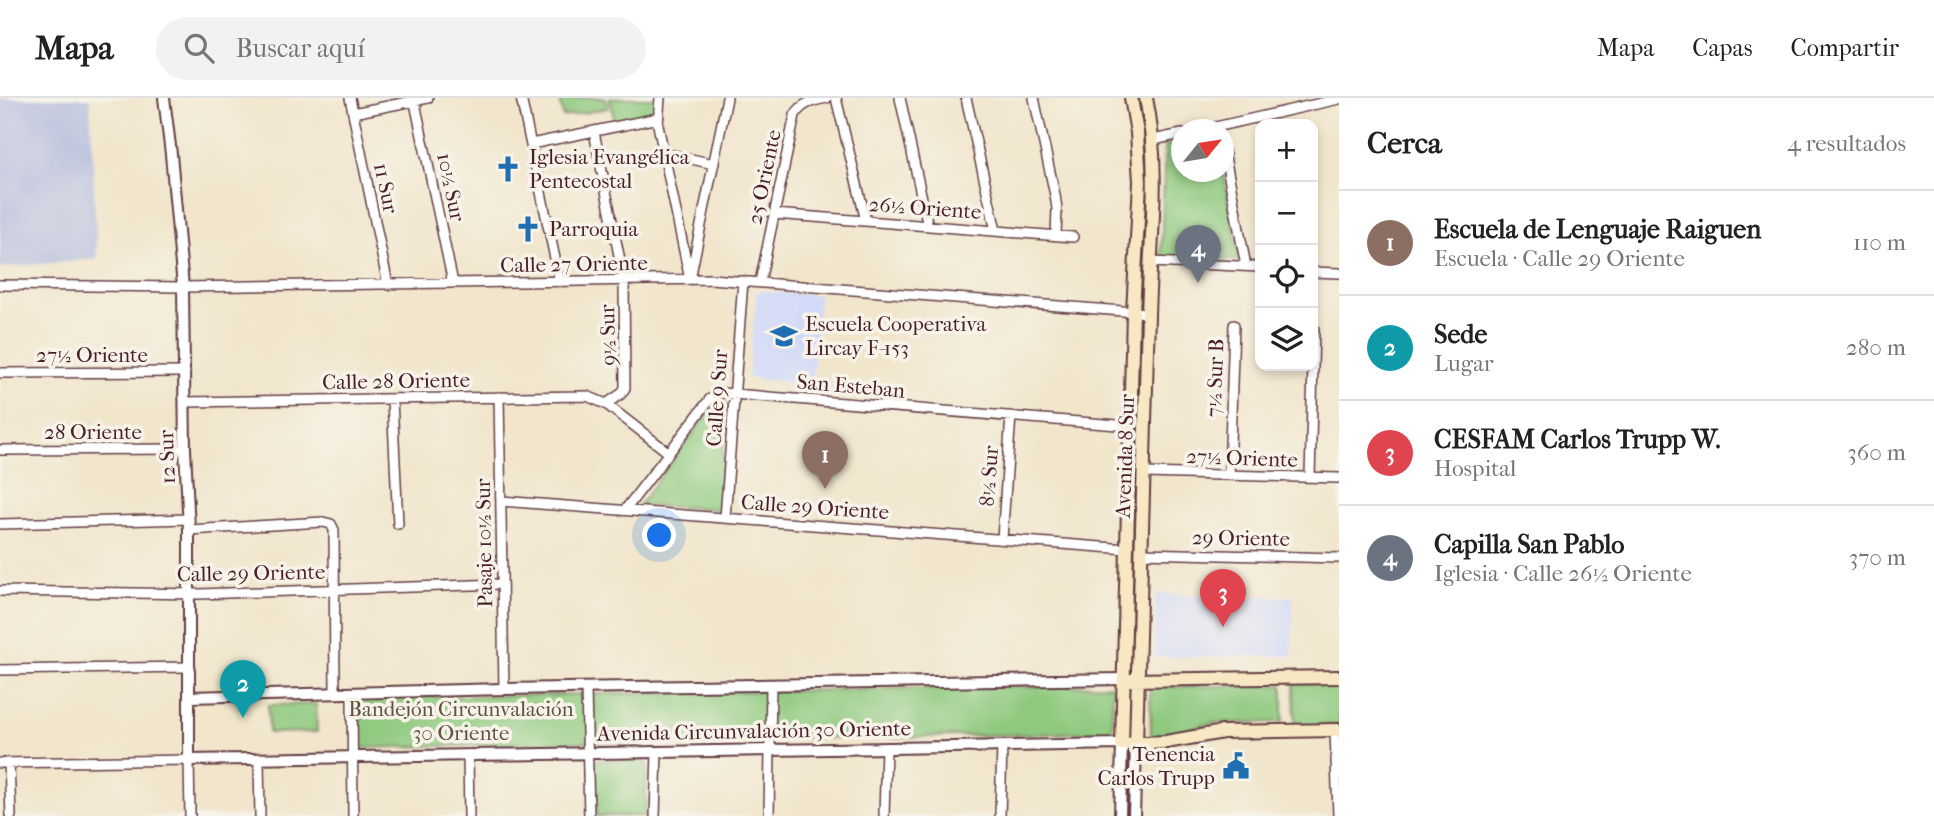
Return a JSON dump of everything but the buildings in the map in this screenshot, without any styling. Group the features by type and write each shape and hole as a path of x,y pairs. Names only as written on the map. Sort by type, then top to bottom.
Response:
{"main road":[{"name":"Avenida 8 Sur","path":"1122,744 1133,312 1140,169 1138,133 1131,98"},
{"name":"Avenida 8 Sur","path":"1136,744 1154,183 1153,141 1146,98"},
{"path":"1122,680 1339,677"},
{"name":"Avenida Circunvalación 30 Oriente","path":"1122,744 1166,742 1223,732 1337,730"}],"street":[{"name":"12 Sur","path":"164,98 183,287 190,594 190,816"},
{"name":"11 Sur","path":"350,98 388,285"},
{"path":"353,113 428,98"},
{"path":"521,98 560,282"},
{"path":"660,98 657,118 690,279"},
{"path":"690,279 727,98"},
{"name":"25 Oriente","path":"760,282 795,115 807,103 827,98"},
{"path":"836,98 866,221"},
{"path":"900,98 928,226"},
{"path":"966,98 996,231"},
{"path":"1034,98 1055,195 1056,235"},
{"name":"10½ Sur","path":"414,99 453,284"},
{"path":"1234,124 1339,99"},
{"path":"1280,112 1282,119"},
{"path":"531,144 657,118"},
{"name":"9½ Sur","path":"594,132 624,280 625,388 606,404"},
{"path":"1153,141 1171,136"},
{"path":"664,153 714,164"},
{"path":"1229,182 1246,266"},
{"name":"26½ Oriente","path":"774,214 1073,237"},
{"path":"1150,262 1255,267"},
{"path":"1318,271 1339,273"},
{"name":"Calle 27 Oriente","path":"0,285 183,287 690,279 760,282 1148,313"},
{"name":"Calle 9 Sur","path":"726,518 743,281"},
{"name":"7½ Sur B","path":"1229,475 1234,325"},
{"path":"1310,477 1313,371"},
{"name":"27½ Oriente","path":"0,373 185,372"},
{"name":"San Esteban","path":"625,510 713,397 721,393 1130,426"},
{"name":"Calle 28 Oriente","path":"185,402 587,396 606,404"},
{"name":"Pasaje 10½ Sur","path":"499,397 504,689"},
{"path":"392,399 398,524"},
{"path":"606,404 669,453"},
{"name":"8½ Sur","path":"1002,539 1011,416"},
{"name":"28 Oriente","path":"0,450 185,449"},
{"name":"27½ Oriente","path":"1144,473 1339,478"},
{"name":"Calle 29 Oriente","path":"501,501 1127,549"},
{"path":"0,524 331,524 334,530 335,693"},
{"name":"29 Oriente","path":"1141,553 1339,558"},
{"name":"Calle 29 Oriente","path":"0,591 190,594 502,584"},
{"path":"0,670 190,667"},
{"path":"190,697 504,689 1122,680"},
{"path":"769,816 771,685"},
{"path":"586,688 589,816"},
{"path":"352,693 353,816"},
{"path":"1337,730 1338,816"},
{"name":"Avenida Circunvalación 30 Oriente","path":"4,763 1122,744"},
{"name":"Avenida 8 Sur","path":"1120,816 1122,744"},
{"name":"Avenida 8 Sur","path":"1134,816 1136,744"},
{"path":"1000,816 1002,746"},
{"path":"884,816 886,748"},
{"path":"655,816 657,752"},
{"path":"468,755 469,816"},
{"path":"259,759 260,816"},
{"path":"4,763 11,816"}],"shaded area":[{"path":"0,98 90,98 97,259 0,268"},
{"name":"Escuela Cooperativa Lircay F-153","path":"757,291 819,295 812,385 748,378"},
{"path":"1156,594 1293,597 1292,656 1154,657"}],"green space":[{"path":"559,98 606,98 608,108 563,117"},
{"path":"610,98 655,98 655,113 614,121"},
{"path":"1171,144 1171,182 1225,182 1240,260 1161,257 1165,145"},
{"path":"717,402 727,404 719,509 639,505"},
{"path":"1339,683 1339,725 1295,726 1294,684"},
{"name":"Bandejón Circunvalación 30 Oriente","path":"1113,685 1112,732 359,748 360,698"},
{"path":"1283,685 1283,722 1211,723 1151,738 1150,687"},
{"path":"316,704 317,732 269,733 268,705"},
{"path":"596,760 647,760 645,816 597,816"}],"place":[{"name":"Iglesia Evangélica Pentecostal","path":"508,169"},
{"name":"Parroquia","path":"528,229"},
{"name":"Capilla San Pablo","path":"1198,283"},
{"name":"Escuela Cooperativa Lircay F-153","path":"784,336"},
{"name":"Escuela de Lenguaje Raiguen","path":"825,489"},
{"name":"CESFAM Carlos Trupp W.","path":"1223,627"},
{"name":"Sede","path":"243,718"},
{"name":"Tenencia Carlos Trupp","path":"1236,766"}]}
